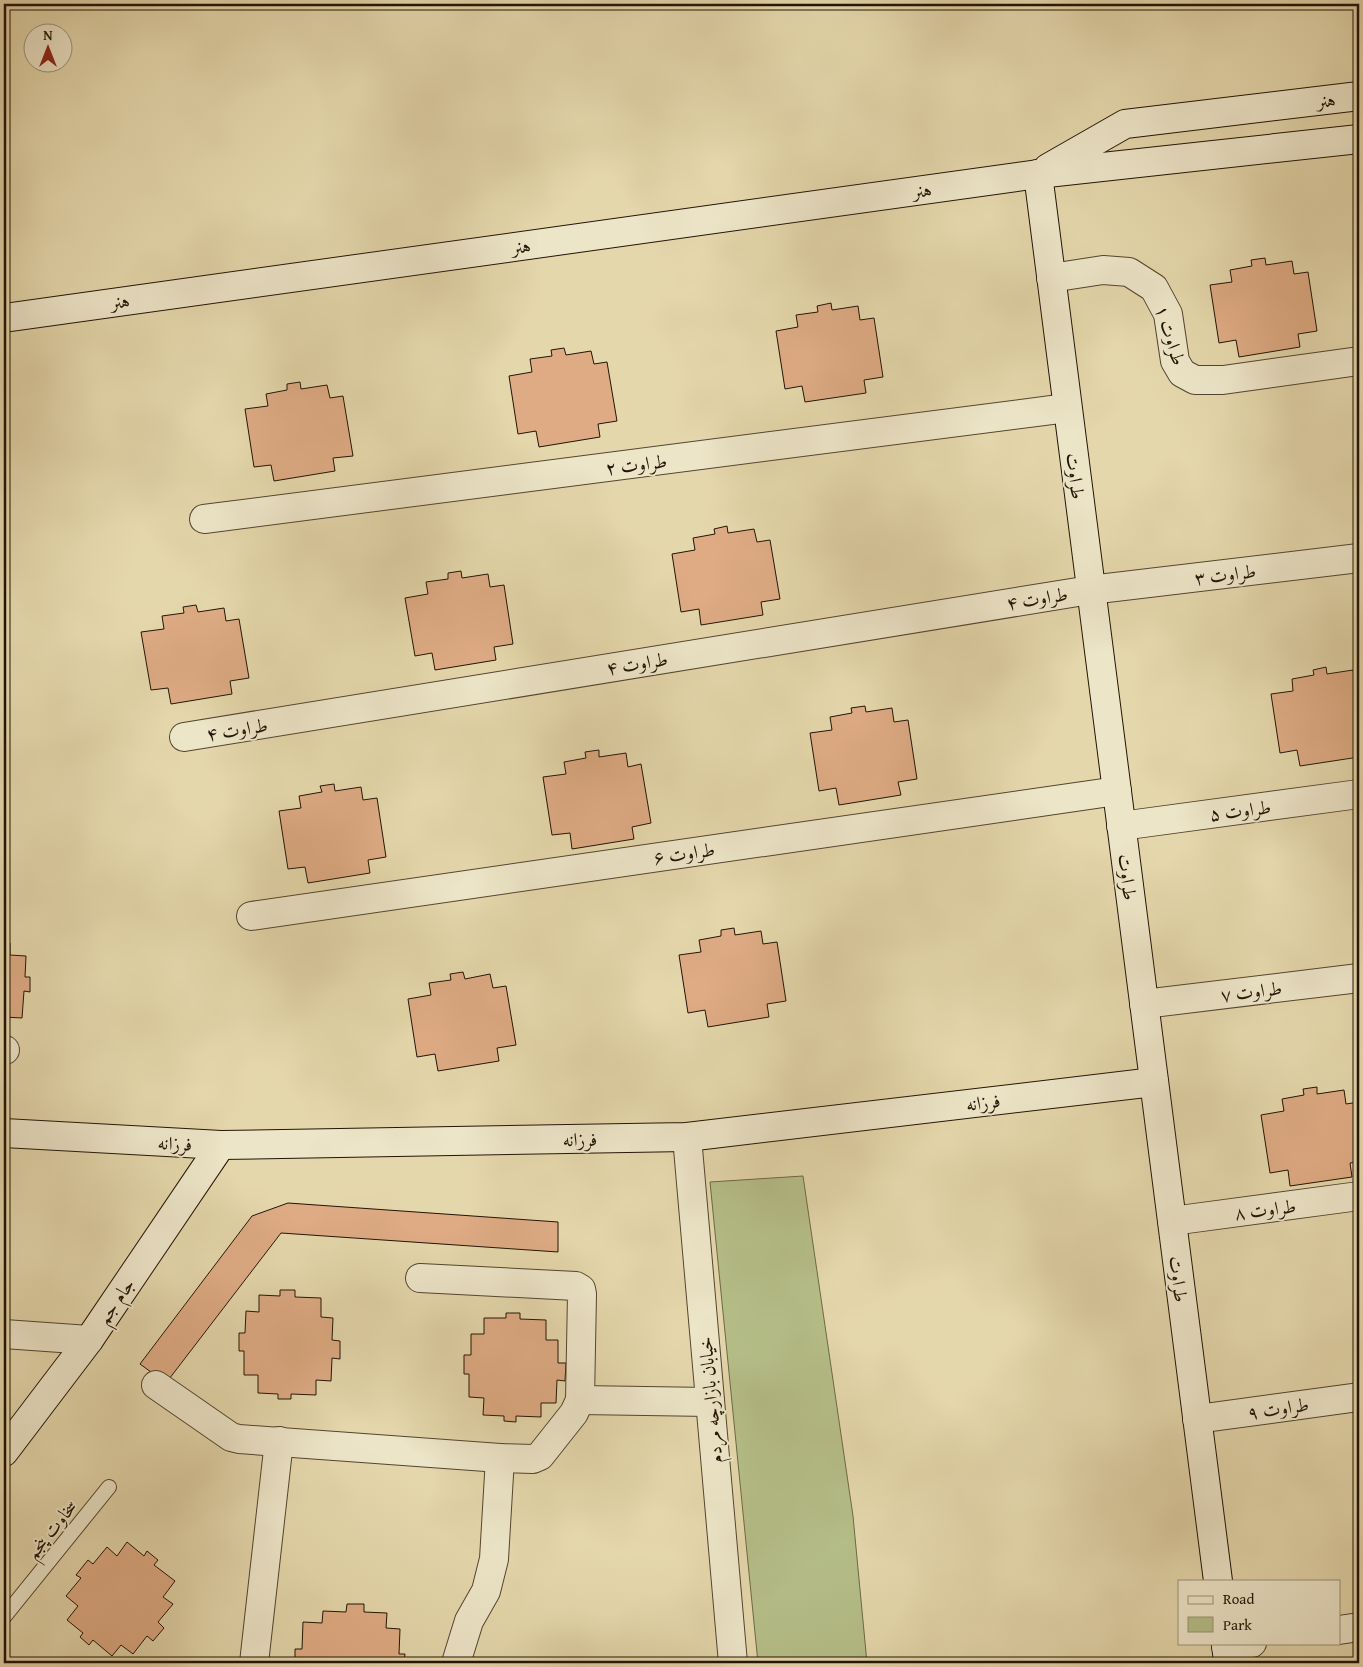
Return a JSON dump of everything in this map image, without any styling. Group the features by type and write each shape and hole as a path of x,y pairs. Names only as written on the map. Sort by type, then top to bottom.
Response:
{"street":[{"name":"هنر","path":"1038,174 1125,124 1359,96"},
{"name":"هنر","path":"4,318 1038,174 1359,139"},
{"name":"طراوت","path":"1038,174 1218,1580"},
{"name":"طراوت ۱","path":"1051,278 1103,270 1129,272 1154,288 1168,314 1176,361 1182,373 1195,380 1223,380 1359,361"},
{"name":"طراوت ۲","path":"204,519 1067,408"},
{"name":"طراوت ۳","path":"1090,590 1359,558"},
{"name":"طراوت ۴","path":"184,737 1090,590"},
{"name":"طراوت ۶","path":"251,916 1117,791"},
{"name":"طراوت ۵","path":"1121,826 1359,794"},
{"name":"طراوت ۷","path":"1144,1004 1359,978"},
{"name":"فرزانه","path":"4,1133 221,1146 687,1137 1154,1082"},
{"name":"خیابان بازارچه مردم","path":"687,1137 733,1663"},
{"name":"جام جم","path":"4,1452 89,1340 221,1146"},
{"name":"طراوت ۸","path":"1172,1221 1359,1196"},
{"path":"156,1385 231,1436 248,1440 500,1458 533,1459 540,1456 574,1413 580,1400 581,1289 576,1286 420,1278"},
{"path":"4,1334 89,1340"},
{"name":"طراوت ۹","path":"1197,1419 1359,1397"},
{"path":"580,1400 710,1402"},
{"path":"254,1663 280,1441"},
{"path":"456,1663 469,1621 486,1591 494,1559 500,1458"},
{"path":"1340,1630 1359,1627"}],"lane":[{"name":"سخاوت پنجم","path":"4,1617 109,1487"}],"green space":[{"path":"803,1176 853,1516 867,1663 758,1663 710,1182"}],"building":[{"path":"1265,258 1266,265 1292,261 1294,274 1308,272 1317,331 1298,334 1300,347 1239,357 1236,340 1219,343 1210,285 1232,282 1230,270 1252,266 1251,260"},
{"path":"831,303 832,310 858,306 860,320 874,318 883,377 864,380 866,393 805,402 802,386 785,389 776,331 798,327 796,315 818,312 817,306"},
{"path":"564,348 566,355 591,351 594,364 607,362 617,421 598,424 600,437 539,447 536,431 518,434 509,376 532,372 530,359 552,356 551,350"},
{"path":"300,382 301,389 327,385 330,398 343,396 353,456 333,458 335,471 274,481 271,465 254,467 245,409 268,406 266,394 287,390 287,384"},
{"path":"727,526 728,533 754,529 757,542 770,540 780,599 761,602 763,615 701,625 699,609 681,612 672,554 695,550 693,538 715,534 714,529"},
{"path":"461,571 462,578 488,574 490,587 504,585 513,644 494,647 496,660 435,670 432,653 415,656 405,598 428,594 426,582 448,579 448,573"},
{"path":"196,605 198,612 224,608 226,621 239,619 249,678 230,681 232,694 171,704 168,688 151,690 141,632 164,629 162,616 184,613 183,607"},
{"path":"1326,667 1327,674 1353,670 1355,684 1359,683 1359,757 1300,766 1297,750 1280,753 1271,694 1293,691 1292,679 1314,675 1313,670"},
{"path":"865,706 866,712 892,708 894,722 908,720 917,779 898,782 901,795 839,805 836,788 819,791 810,733 832,730 830,717 852,713 851,708"},
{"path":"599,750 599,757 626,753 628,767 641,764 651,823 632,827 634,839 572,849 570,833 552,835 543,777 566,774 564,762 586,758 585,752"},
{"path":"334,784 335,791 361,787 363,800 377,798 386,857 368,860 370,873 308,883 305,867 288,869 279,811 301,808 299,796 322,792 320,786"},
{"path":"734,928 735,935 761,931 763,944 777,942 786,1001 767,1004 769,1017 708,1027 705,1010 688,1013 679,955 701,952 699,940 721,936 721,930"},
{"path":"4,942 10,943 10,955 26,956 25,977 30,977 30,992 24,991 22,1018 4,1017"},
{"path":"463,972 465,979 490,974 493,988 506,986 516,1045 497,1048 499,1061 438,1071 435,1054 417,1057 408,999 431,995 429,983 451,980 450,974"},
{"path":"1317,1087 1317,1094 1344,1090 1346,1104 1359,1102 1359,1162 1350,1163 1352,1177 1290,1186 1288,1170 1270,1173 1261,1115 1284,1111 1282,1099 1304,1095 1303,1089"},
{"path":"288,1203 558,1222 558,1252 281,1233 166,1383 140,1364 252,1216"},
{"path":"280,1290 295,1290 295,1297 321,1298 321,1317 333,1318 332,1340 340,1341 340,1359 332,1358 331,1381 316,1380 316,1395 291,1394 291,1399 278,1399 278,1394 258,1393 258,1375 244,1375 244,1351 239,1351 239,1333 245,1333 246,1311 259,1312 259,1295 280,1296"},
{"path":"506,1313 520,1313 520,1319 546,1320 546,1340 558,1340 558,1363 566,1363 565,1381 557,1380 556,1403 541,1403 541,1417 516,1416 516,1422 504,1421 504,1416 483,1415 484,1398 469,1397 469,1374 464,1374 464,1355 471,1355 471,1334 484,1334 484,1318 506,1318"},
{"path":"127,1542 144,1556 147,1551 158,1560 154,1565 175,1581 163,1597 173,1604 158,1622 164,1628 153,1641 147,1636 133,1654 121,1645 112,1656 93,1640 89,1645 80,1637 83,1633 67,1620 78,1606 66,1596 81,1578 76,1575 88,1560 93,1564 107,1547 117,1556"},
{"path":"347,1604 364,1604 364,1612 387,1613 386,1628 400,1629 399,1654 405,1654 404,1663 295,1663 295,1649 302,1649 303,1622 322,1623 323,1611 346,1612"}]}
